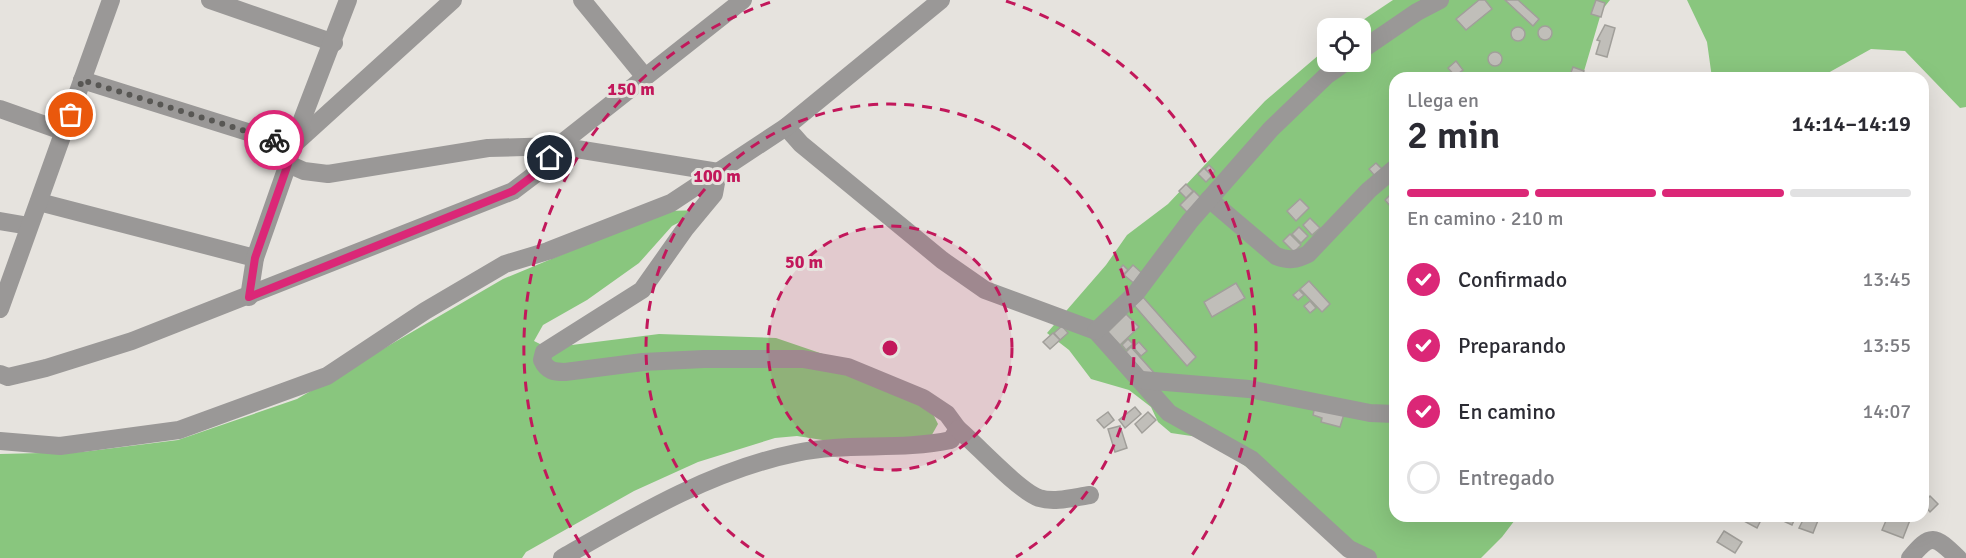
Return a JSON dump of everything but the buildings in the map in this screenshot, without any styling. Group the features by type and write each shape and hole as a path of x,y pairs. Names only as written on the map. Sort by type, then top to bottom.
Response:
{"street":[{"path":"0,309 111,0"},
{"path":"210,0 334,43"},
{"path":"249,297 255,258 288,164 292,146 334,43 348,0"},
{"path":"292,146 453,0"},
{"path":"582,0 645,77"},
{"path":"0,374 8,377 46,368 132,341 249,297 513,191 542,169 558,146 742,0"},
{"path":"0,441 60,446 179,430 327,376 425,312 505,264 548,251 671,203 786,127 941,0"},
{"path":"1371,42 1418,6 1440,0"},
{"path":"1096,331 1136,293 1209,199 1271,129 1332,72"},
{"path":"82,80 292,146"},
{"path":"0,110 65,132"},
{"path":"786,127 801,144 942,261 985,290 1096,331 1169,413 1251,459 1349,549 1368,558"},
{"path":"288,164 304,171 328,174 489,148 558,146 718,172"},
{"path":"718,172 714,194 685,229 642,290 544,352 542,360 545,366 553,372 566,372 643,362 704,359 803,359 848,367 923,398 947,414 958,429 1016,483 1039,498 1058,499 1090,495"},
{"path":"1209,199 1276,256 1286,260 1297,260 1308,254 1369,189 1389,173"},
{"path":"39,202 255,258"},
{"path":"0,221 29,226"},
{"path":"1142,380 1249,389 1370,413 1389,414"},
{"path":"562,558 652,507 714,479 756,464 798,452 867,447 920,447 951,440 958,429"},
{"path":"1910,558 1923,541 1930,540 1941,543 1958,558"}],"green space":[{"path":"1393,0 1610,0 1602,10 1584,72 1389,72 1389,522 1513,522 1481,558 1367,558 1254,472 1205,438 1171,433 1158,422 1151,407 1129,390 1091,379 1069,350 1047,333 1106,265 1127,235 1168,204 1265,101 1317,57 1317,72 1371,72 1371,18 1366,18"},
{"path":"1687,0 1966,0 1966,107 1960,108 1929,76 1929,72 1925,72 1905,51 1871,49 1830,72 1711,72 1707,42"},
{"path":"703,210 672,226 639,263 587,300 543,325 534,341 548,348 659,334 776,338 858,366 933,414 938,424 929,440 835,442 797,436 775,438 698,462 634,491 526,552 522,558 0,558 0,454 82,452 178,440 297,399 503,279 667,211"}],"way so far":[{"path":"71,115 82,80 274,140"}],"route":[{"path":"274,140 292,146 288,164 255,258 249,297 513,191 542,169 550,158"}]}
